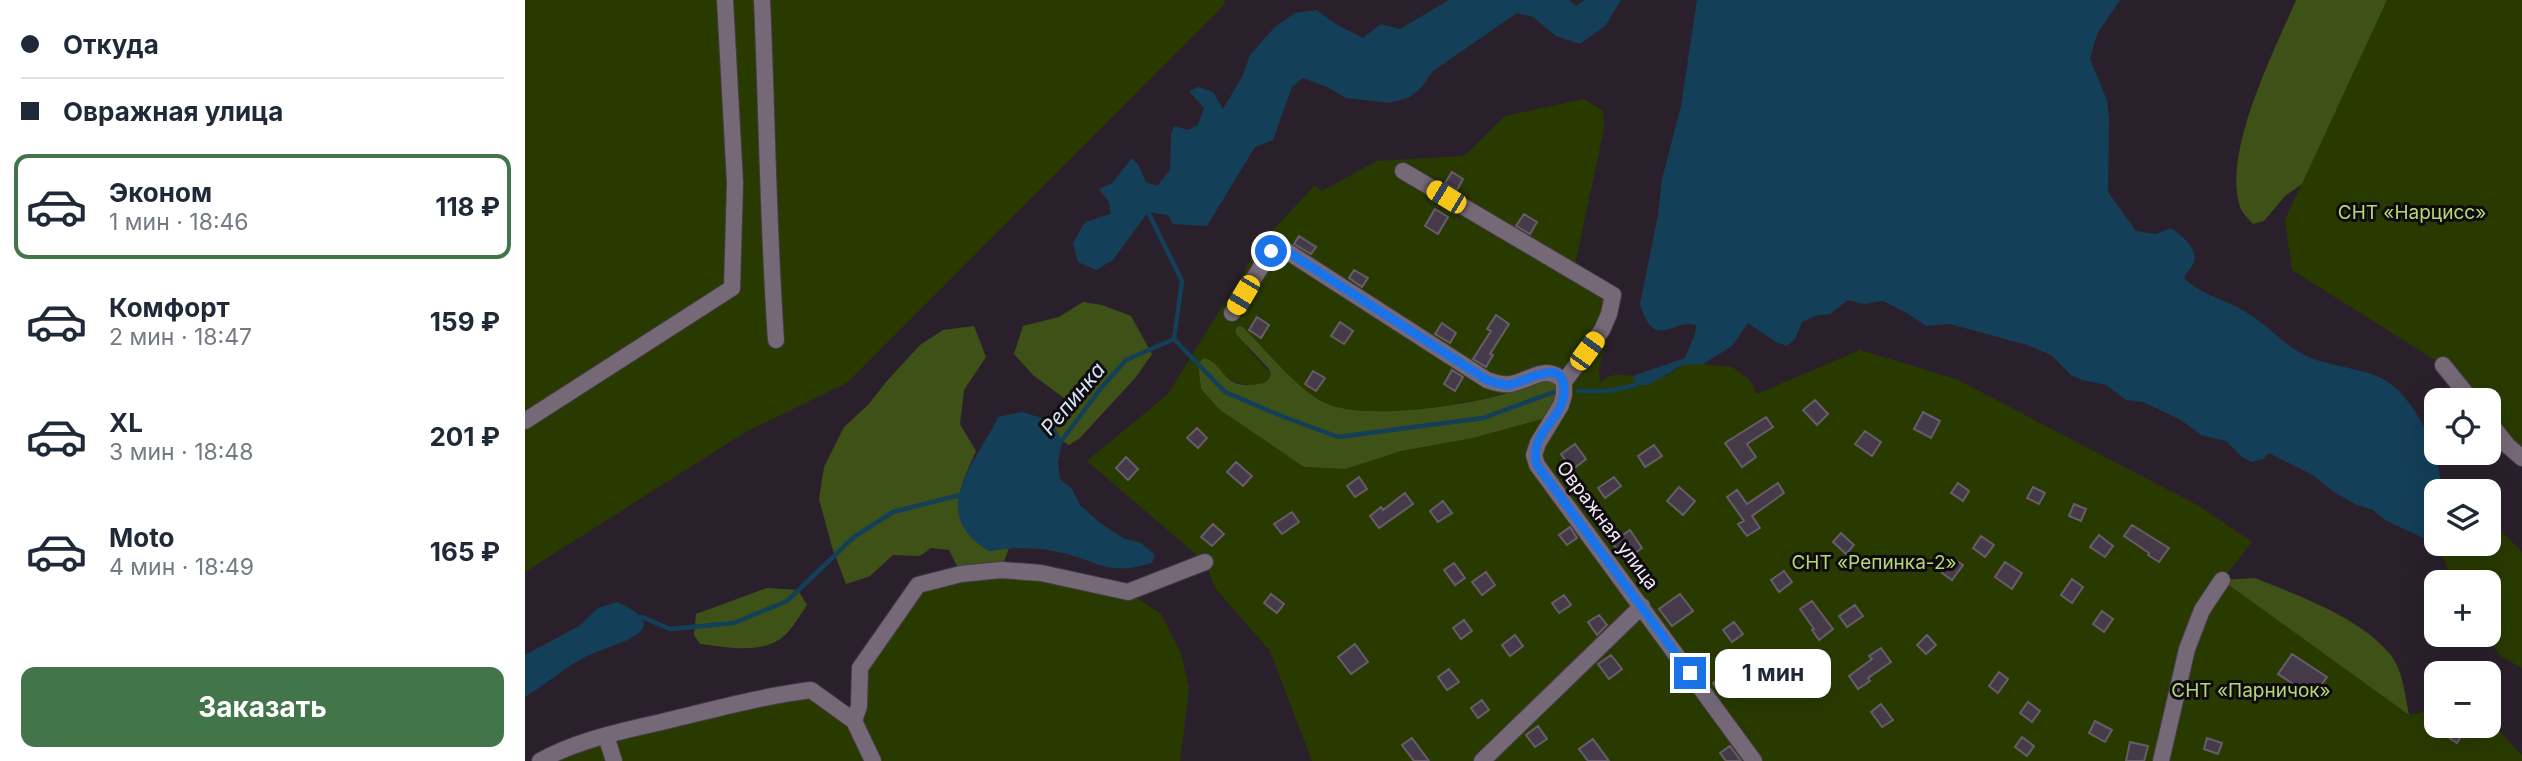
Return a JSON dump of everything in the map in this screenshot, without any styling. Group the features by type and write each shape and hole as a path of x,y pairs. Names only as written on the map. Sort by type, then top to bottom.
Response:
{"street":[{"path":"525,421 732,288 735,183 725,0"},
{"path":"762,0 769,243 776,340"},
{"name":"Овражная улица","path":"1403,171 1559,265 1612,293 1613,299 1602,330 1564,382 1561,405 1544,431 1534,454 1537,465 1754,761"},
{"path":"1232,313 1271,251 1276,248 1285,250 1487,380 1507,385 1541,372 1551,372 1564,382"},
{"path":"2443,365 2462,388"},
{"path":"2501,437 2522,458"},
{"path":"854,721 859,706 860,668 918,586 961,573 1001,570 1041,573 1128,592 1205,562"},
{"path":"2161,761 2187,649 2202,610 2222,580"},
{"path":"1482,761 1642,606"},
{"path":"540,761 562,749 606,736 774,695 811,690 854,721 873,761"},
{"path":"606,736 614,761"}],"green space":[{"path":"525,0 1224,0 1225,4 848,382 744,433 525,572"},
{"path":"2296,0 2387,0 2302,184 2285,196 2264,221 2253,224 2240,207 2236,184 2238,159 2253,102"},
{"name":"СНТ «Нарцисс»","path":"2387,0 2522,0 2522,458 2501,435 2501,388 2462,388 2443,365 2292,270 2285,220"},
{"name":"СНТ «Репинка-2»","path":"1584,99 1603,111 1604,128 1574,269 1619,294 1599,369 1600,383 1607,377 1619,375 1633,376 1636,384 1666,376 1682,365 1703,364 1732,367 1749,379 1757,394 1860,350 1956,379 2197,505 2252,542 2222,580 2409,715 2424,711 2424,738 2501,738 2501,733 2522,755 2522,761 1312,761 1270,651 1215,588 1205,562 1087,461 1168,394 1262,242 1315,185 1322,191 1377,161 1464,156 1505,116","holes":["1239,326 1310,393 1337,407 1410,410 1504,394 1546,418 1473,438 1401,451 1346,469 1304,467 1220,410 1201,388 1198,364 1225,378 1248,385 1266,382 1271,374 1248,349"]},
{"path":"1083,302 1102,305 1131,316 1152,354 1136,377 1080,438 1069,445 1062,441 1051,421 1064,398 1033,375 1014,354 1023,326 1059,317"},
{"path":"974,326 986,357 964,390 960,424 976,451 963,481 958,506 965,528 989,551 1009,548 1001,570 961,574 949,550 931,548 920,556 893,555 870,576 846,584 832,547 819,499 824,467 844,427 868,405 920,345 943,330"},
{"path":"1239,326 1300,386 1321,401 1338,407 1384,411 1461,404 1501,395 1546,378 1555,381 1559,392 1546,418 1473,438 1401,451 1346,469 1304,467 1220,410 1201,389 1198,364 1204,358 1237,383 1261,384 1269,378 1271,374 1268,368 1236,334 1236,328"},
{"path":"2501,531 2522,552 2522,668 2500,656 2494,647 2501,647 2501,570 2448,570 2442,556 2501,556"},
{"path":"1001,570 1128,592 1161,614 1181,653 1189,688 1180,761 540,761 562,749 811,690 854,721 860,668 918,585"},
{"path":"2255,578 2345,618 2377,641 2398,667 2409,715 2222,580"},
{"path":"767,588 798,590 807,605 784,636 775,642 755,648 700,644 694,635 696,614"}],"water":[{"path":"1449,0 1569,0 1576,6 1585,0 1621,0 1605,26 1580,44 1556,36 1533,17 1517,13 1433,71 1421,88 1410,97 1389,103 1346,98 1303,78 1292,87 1273,140 1255,147 1207,226 1173,224 1168,215 1148,212 1113,260 1096,270 1078,262 1073,243 1085,222 1111,214 1109,202 1099,189 1112,183 1132,158 1146,182 1157,186 1170,170 1171,134 1174,126 1188,130 1198,125 1204,108 1189,91 1199,87 1213,92 1223,109 1242,77 1250,55 1275,27 1295,13 1317,10 1334,23 1363,38 1381,24 1400,29"},
{"path":"1697,0 2120,0 2097,34 2090,59 2107,100 2108,192 2136,231 2156,234 2171,228 2188,242 2195,257 2184,278 2191,284 2249,314 2302,354 2375,375 2395,387 2406,399 2424,428 2424,465 2438,465 2440,476 2440,479 2424,479 2424,538 2385,520 2373,510 2357,505 2311,474 2269,453 2263,459 2252,462 2242,457 2226,441 2201,435 2181,420 2143,402 2126,400 2106,385 2071,375 2051,355 2027,345 1950,324 1926,326 1883,301 1864,304 1848,300 1830,314 1815,316 1802,322 1795,339 1787,346 1776,342 1748,323 1732,346 1703,364 1682,365 1649,385 1636,385 1633,376 1685,358 1695,334 1696,325 1687,324 1665,330 1652,327 1640,304 1658,215 1662,179 1681,106"},
{"path":"1022,412 1051,421 1062,441 1058,462 1060,479 1072,489 1080,505 1100,523 1123,538 1141,543 1155,555 1152,563 1117,568 1048,550 1018,548 989,551 970,536 960,520 958,504 969,469 998,417"},
{"path":"617,602 636,612 643,621 642,629 635,636 583,658 525,697 525,655 579,626 598,608"}],"building":[{"path":"1452,172 1463,179 1457,190 1445,183"},
{"path":"1435,209 1448,217 1438,234 1425,226"},
{"path":"1524,214 1537,222 1530,234 1516,226"},
{"path":"1299,236 1316,247 1311,254 1294,244"},
{"path":"1354,270 1368,278 1362,287 1349,278"},
{"path":"1496,315 1509,324 1490,354 1493,355 1486,367 1473,359 1491,331 1487,329"},
{"path":"1257,317 1269,325 1261,338 1249,330"},
{"path":"1340,322 1353,331 1344,344 1331,336"},
{"path":"1442,323 1456,333 1450,343 1435,334"},
{"path":"1452,370 1463,377 1455,391 1444,384"},
{"path":"1313,371 1325,378 1316,391 1305,384"},
{"path":"1815,400 1828,414 1817,425 1803,410"},
{"path":"1923,412 1940,421 1931,438 1914,429"},
{"path":"1766,417 1773,427 1747,444 1756,457 1742,467 1725,443"},
{"path":"1197,428 1207,438 1198,448 1187,438"},
{"path":"1865,431 1881,442 1872,456 1855,444"},
{"path":"1575,444 1586,459 1572,470 1561,454"},
{"path":"1654,445 1662,456 1645,467 1638,456"},
{"path":"1126,457 1138,469 1128,480 1116,468"},
{"path":"1236,462 1252,476 1243,486 1227,472"},
{"path":"1359,477 1367,489 1355,497 1347,486"},
{"path":"1614,477 1621,486 1605,498 1598,488"},
{"path":"1778,483 1784,493 1752,516 1760,528 1747,536 1738,524 1744,521 1727,497 1737,490 1747,504"},
{"path":"1958,483 1969,491 1963,501 1951,493"},
{"path":"1679,487 1695,501 1683,515 1667,501"},
{"path":"2033,487 2045,493 2039,504 2027,498"},
{"path":"1405,493 1413,504 1379,528 1370,516 1381,507 1383,510"},
{"path":"1443,501 1452,513 1438,522 1430,511"},
{"path":"2074,504 2086,509 2081,521 2069,516"},
{"path":"1292,512 1299,522 1282,534 1274,524"},
{"path":"1213,524 1224,534 1212,546 1201,537"},
{"path":"2132,525 2169,548 2159,562 2124,536"},
{"path":"1570,527 1577,538 1567,545 1559,535"},
{"path":"1630,530 1642,548 1625,560 1612,543"},
{"path":"1841,533 1854,545 1846,554 1833,542"},
{"path":"2099,535 2113,546 2105,557 2090,547"},
{"path":"1981,536 1994,545 1985,557 1973,548"},
{"path":"1952,558 1963,565 1952,580 1942,573"},
{"path":"2005,562 2022,573 2012,589 1995,577"},
{"path":"1454,563 1465,578 1455,585 1444,570"},
{"path":"1784,571 1792,582 1779,592 1771,580"},
{"path":"1486,572 1495,585 1482,595 1472,582"},
{"path":"2072,579 2083,587 2072,603 2061,595"},
{"path":"1271,594 1284,604 1277,613 1264,603"},
{"path":"1680,594 1693,611 1672,626 1659,609"},
{"path":"1564,595 1571,605 1559,613 1552,603"},
{"path":"1812,601 1833,629 1819,640 1800,609"},
{"path":"1855,605 1863,616 1847,627 1839,616"},
{"path":"2102,611 2113,619 2104,632 2093,624"},
{"path":"1599,615 1607,625 1597,635 1588,622"},
{"path":"1464,620 1472,631 1461,639 1453,628"},
{"path":"1734,622 1743,634 1732,642 1723,630"},
{"path":"1515,635 1523,646 1510,656 1502,645"},
{"path":"1927,635 1936,645 1926,654 1917,645"},
{"path":"1355,644 1368,662 1351,674 1338,657"},
{"path":"1881,648 1891,662 1868,678 1870,681 1858,689 1849,676 1872,659 1869,656"},
{"path":"2292,654 2327,677 2313,697 2278,674"},
{"path":"1611,655 1622,669 1609,679 1598,664"},
{"path":"1449,669 1459,682 1447,690 1438,677"},
{"path":"1999,672 2008,679 1998,693 1989,686"},
{"path":"1723,676 1731,686 1720,694 1713,683"},
{"path":"1482,700 1489,710 1478,718 1471,708"},
{"path":"2028,702 2040,711 2032,722 2020,713"},
{"path":"1881,704 1893,720 1882,727 1871,712"},
{"path":"2095,721 2112,730 2105,742 2089,733"},
{"path":"1538,726 1547,739 1535,747 1526,735"},
{"path":"2022,737 2034,746 2027,756 2015,747"},
{"path":"1412,738 1429,761 1414,761 1402,745"},
{"path":"2207,738 2222,743 2218,754 2204,749"},
{"path":"1593,739 1609,761 1588,761 1579,749"},
{"path":"2130,742 2148,746 2144,761 2126,761"},
{"path":"1730,746 1741,761 1726,761 1720,753"}],"waterway":[{"name":"Репинка","path":"1059,444 1126,360 1174,339 1182,281 1148,212 1151,210"},
{"path":"1174,339 1225,392 1338,437 1483,418 1554,392"},
{"path":"1578,391 1609,391 1636,385"},
{"name":"Репинка","path":"637,618 642,617 670,629 734,623 787,601 854,537 893,512 964,494"}],"route":[{"path":"1271,251 1276,248 1285,250 1487,380 1507,385 1541,372 1551,372 1559,376 1564,382 1564,395 1561,405 1538,443 1534,454 1537,465 1690,673"}],"park label":[{"name":"СНТ «Парничок»","path":"2251,690"}]}
